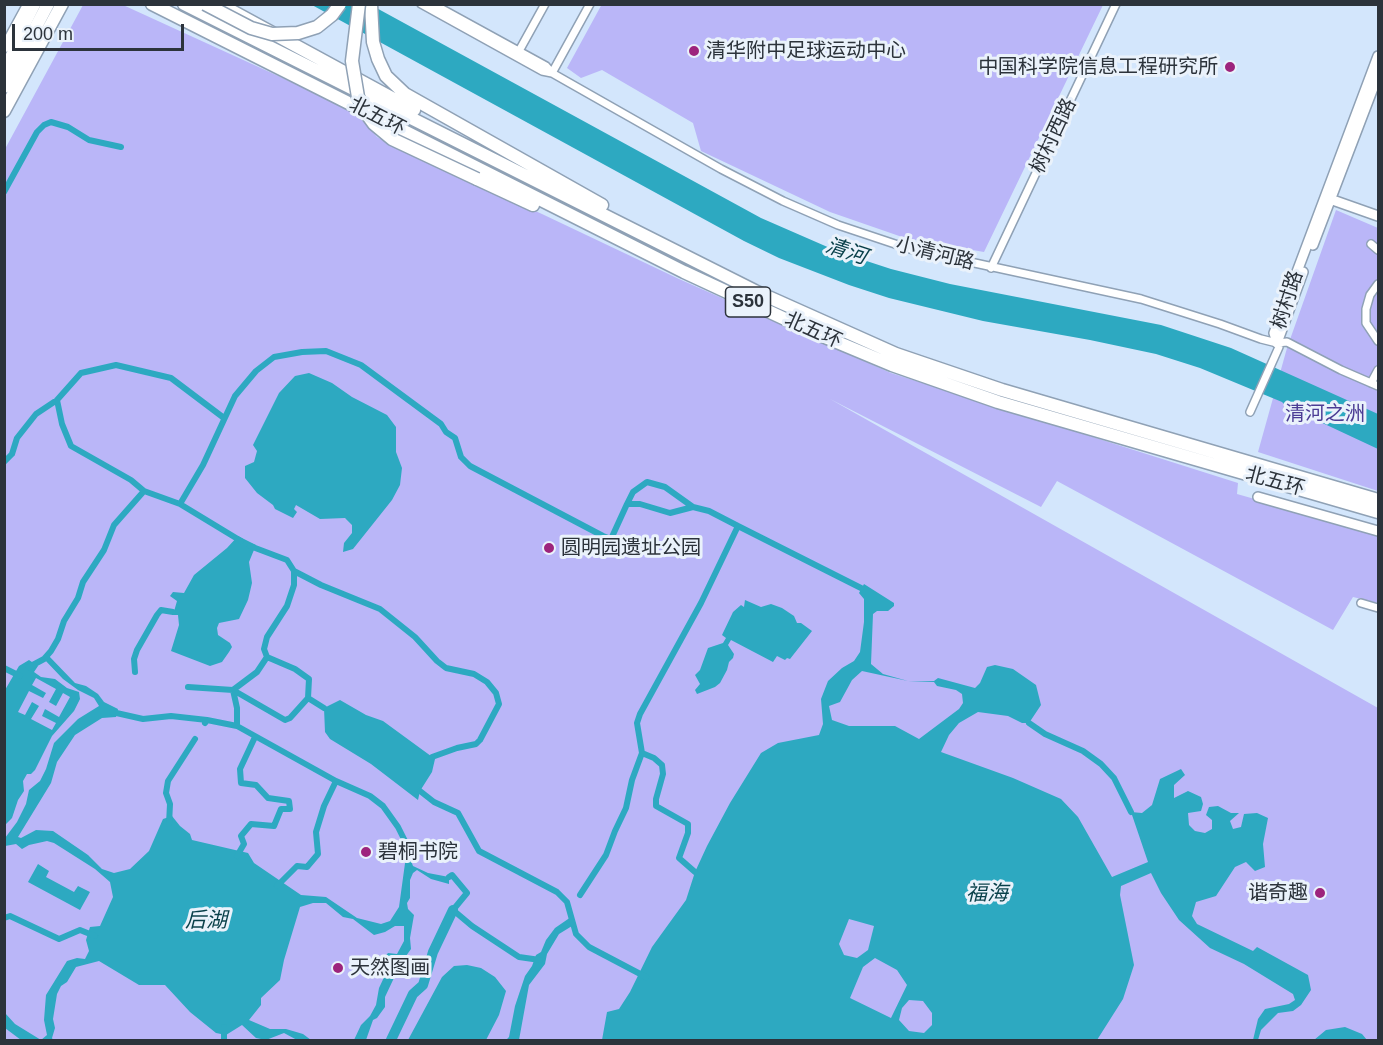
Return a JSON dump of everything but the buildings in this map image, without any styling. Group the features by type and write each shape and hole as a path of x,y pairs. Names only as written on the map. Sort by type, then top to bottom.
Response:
{"highway":[{"path":"140,4 245,51"},
{"name":"北五环","path":"152,4 684,272 813,332 924,376 998,402 1378,512"},
{"name":"北五环","path":"184,4 690,259 896,354 1002,390 1378,500"},
{"path":"205,4 251,28 272,34 297,33 317,27 332,15 340,4"},
{"path":"219,4 368,84 527,175"},
{"path":"359,4 352,61 358,98 374,124 392,139 684,272"},
{"path":"371,4 373,42 378,59 386,76 405,94 572,187 690,259"},
{"path":"4,87 54,6"},
{"path":"4,111 54,6"}],"main road":[{"path":"4,48 33,5"},
{"path":"4,68 33,5"},
{"name":"树村路","path":"1277,343 1378,56"},
{"name":"树村路","path":"1328,199 1378,75"},
{"path":"1328,199 1378,216"},
{"path":"1258,497 1378,531"}],"street":[{"name":"小清河路","path":"422,4 542,71 552,73 721,169 783,201 877,240 1141,299 1277,343 1287,342 1375,385"},
{"name":"小清河路","path":"433,4 546,66 552,73"},
{"path":"519,51 545,4"},
{"path":"552,73 590,4"},
{"name":"树村西路","path":"991,267 1116,4"},
{"path":"1371,244 1378,250"},
{"path":"1378,284 1370,295 1366,309 1366,323 1378,341"},
{"path":"1250,412 1279,347 1277,343"},
{"path":"1375,385 1378,370"},
{"path":"1361,603 1378,608"}],"green space":[{"path":"602,4 1103,5 984,252 905,238 830,212 701,151 693,123 602,70 581,78 567,68"},
{"name":"圆明园遗址公园","path":"83,5 123,5 357,112 377,137 415,157 679,279 891,373 1238,483 1237,494 1378,534 1378,603 1353,597 1333,630 1057,481 1041,507 830,399 1378,708 1378,1040 5,1040 5,149"},
{"name":"清河之洲","path":"1336,210 1378,228 1378,491 1258,452 1287,348"}],"water":[{"path":"312,5 371,5 761,218 839,252 891,269 950,284 1161,325 1231,348 1378,414 1378,449 1286,406 1282,402 1200,368 1156,354 983,321 889,298 779,258"},
{"path":"309,373 332,383 352,397 387,415 396,427 396,452 402,468 400,485 392,500 353,549 343,552 344,543 352,533 352,525 345,518 320,519 296,505 294,509 297,512 293,518 275,509 257,493 245,478 245,466 254,462 257,451 253,445 279,393 295,376"},
{"path":"238,536 256,545 249,562 252,583 248,600 239,619 219,623 217,628 218,635 232,647 222,662 210,666 171,651 179,625 178,615 173,615 177,601 170,596 173,592 184,593 194,575"},
{"name":"福海","path":"864,584 894,603 888,611 877,611 873,614 871,664 883,674 908,681 934,681 938,678 975,688 980,683 987,667 995,665 1013,669 1036,685 1041,705 1029,723 1022,723 1008,716 978,712 959,723 949,735 941,752 1013,778 1061,799 1078,817 1112,877 1148,862 1131,812 1142,813 1152,805 1160,779 1181,769 1185,775 1174,785 1174,798 1188,791 1201,797 1203,804 1201,811 1188,813 1189,825 1195,831 1205,833 1212,829 1212,820 1206,815 1209,807 1218,806 1231,813 1239,813 1230,821 1233,829 1241,827 1244,814 1257,813 1268,818 1263,844 1265,867 1255,871 1246,862 1235,867 1216,896 1196,902 1192,916 1197,924 1253,951 1257,947 1308,975 1311,990 1301,1005 1293,1011 1278,1013 1261,1030 1258,1040 1253,1040 1258,1019 1265,1009 1289,1004 1295,1000 1293,994 1244,964 1210,948 1179,920 1151,873 1121,886 1120,895 1134,965 1123,999 1097,1040 602,1040 607,1012 619,1009 652,947 686,900 707,846 761,753 778,743 819,735 823,724 821,699 828,681 854,661 860,652 864,599 859,593","holes":["862,671 908,681 934,682 937,686 956,690 962,694 963,703 959,709 919,739 895,726 849,726 832,720 829,706 840,702 852,680","849,919 874,926 868,950 857,958 844,955 839,944","875,958 897,970 907,985 891,1018 850,998 863,967","909,1000 923,1001 932,1013 932,1025 924,1033 909,1031 899,1020 902,1008"]},
{"path":"745,600 761,607 771,604 782,608 794,616 797,623 801,623 812,631 790,659 785,660 777,656 773,662 731,640 728,645 734,654 733,658 720,683 697,694 695,690 700,684 695,675 700,670 708,648 723,643 726,638 722,635 733,612 741,605 744,607"},
{"name":"后湖","path":"48,655 75,683 86,686 98,694 104,702 118,709 116,717 102,718 75,735 57,762 51,783 18,837 21,838 36,830 53,831 88,855 102,869 114,873 130,869 149,851 163,819 172,816 190,834 192,840 248,853 254,863 301,895 326,897 357,918 381,924 390,921 399,907 406,856 410,858 413,866 428,873 449,877 449,884 431,879 417,870 413,873 410,880 410,898 407,903 408,909 414,915 410,938 411,949 401,963 385,997 385,1007 373,1020 366,1040 354,1040 361,1025 376,1005 379,988 387,971 388,965 384,958 388,953 397,954 404,941 404,926 395,926 374,935 353,919 343,917 326,903 313,903 300,907 280,980 261,998 261,1005 249,1020 270,1029 286,1029 303,1034 311,1040 297,1040 284,1033 266,1040 256,1038 242,1025 226,1035 216,1033 190,1012 165,985 139,985 99,961 76,967 67,982 61,986 57,994 53,1019 55,1028 53,1040 41,1040 47,1035 44,1020 46,995 67,961 77,958 85,959 89,951 86,940 90,927 100,926 113,897 110,882 95,869 54,843 47,841 22,849 16,844 5,846 5,838 17,822 26,804 29,790 40,781 46,769 54,743 78,719 99,706 94,698 63,679 44,659"},
{"path":"29,660 38,666 34,672 41,677 55,679 67,688 79,692 80,699 74,711 52,736 35,770 27,774 23,781 24,791 18,800 12,818 5,825 5,690 19,666","holes":["36,678 56,689 49,702 56,706 63,693 70,697 59,717 45,709 42,716 56,723 52,730 31,719 39,706 32,702 25,715 18,712 29,691 43,698 46,693 32,685"]},
{"path":"340,700 366,715 383,721 435,759 432,772 420,791 418,800 371,764 330,739 325,732 324,708"},
{"path":"38,864 49,871 46,877 74,892 78,886 90,892 80,910 28,882"},
{"path":"571,917 572,926 559,934 547,954 545,964 529,985 519,1040 506,1040 509,1037 515,1006 525,976 536,955 541,952 555,928"},
{"path":"467,965 481,968 495,977 506,991 499,1015 486,1040 408,1040 442,977 454,966"},
{"path":"5,1013 15,1024 41,1040 21,1040 5,1028"},
{"path":"1345,1027 1362,1034 1367,1040 1314,1040 1326,1030"}],"waterway":[{"path":"4,192 37,132 51,122 68,127 89,140 121,147"},
{"path":"57,400 62,424 71,446 131,480 144,491 180,504 203,465 235,396 256,371 274,357 326,351 361,365 441,424 446,432 455,438 461,457 470,466 603,536 611,539 627,504 640,504 670,513 693,507 709,511 738,526"},
{"path":"4,462 12,454 17,438 36,414 57,400 81,373 116,365 171,378 224,418"},
{"path":"627,504 633,492 647,482 665,487 693,507"},
{"path":"29,667 44,659 51,651 64,621 78,598 83,582 104,550 114,525 144,491"},
{"path":"180,504 241,541"},
{"path":"580,895 606,855 626,808 632,780 642,753 637,723 640,714 701,603 738,526 861,588"},
{"path":"188,687 233,690 257,672 267,657 264,649 267,637 287,606 294,585 294,571 287,560 250,546"},
{"path":"294,571 321,585 380,609 415,637 446,668 474,674 487,682 496,693 499,704 480,740 476,744 432,757"},
{"path":"135,672 134,659 137,650 157,615 161,610 173,612"},
{"path":"267,657 295,669 309,679 308,698 324,708"},
{"path":"4,668 20,676"},
{"path":"233,690 237,708 237,726 336,781 370,796 383,806 406,843 408,862"},
{"path":"233,690 285,720 290,718 308,698"},
{"path":"112,712 143,719 171,716 207,720"},
{"path":"205,723 207,720 237,726"},
{"path":"1029,723 1045,734 1083,751 1101,764 1114,778 1131,812"},
{"path":"237,856 244,844 241,836 251,824 274,826 281,809 290,809 289,801 268,798 256,785 241,783 240,769 255,737"},
{"path":"169,824 170,804 166,793 168,781 195,739"},
{"path":"642,753 654,758 662,765 663,774 656,806 688,824 688,833 679,858 695,872"},
{"path":"277,886 297,866 307,867 318,854 316,832 324,806 336,781"},
{"path":"420,791 434,802 458,813 479,851 557,892 567,902 576,934 589,947 646,977"},
{"path":"449,877 452,875 467,893 453,910 472,926 519,957 540,960"},
{"path":"391,1040 413,994 423,985 433,952 453,910"},
{"path":"4,918 10,916 59,939 80,930 95,936"},
{"path":"224,1027 224,1040"}],"place":[{"name":"清华附中足球运动中心","path":"694,51"},
{"name":"中国科学院信息工程研究所","path":"1230,67"},
{"name":"圆明园遗址公园","path":"549,548"},
{"name":"碧桐书院","path":"366,852"},
{"name":"谐奇趣","path":"1320,893"},
{"name":"天然图画","path":"338,968"}],"water label":[{"name":"清河","path":"846,252"}]}
